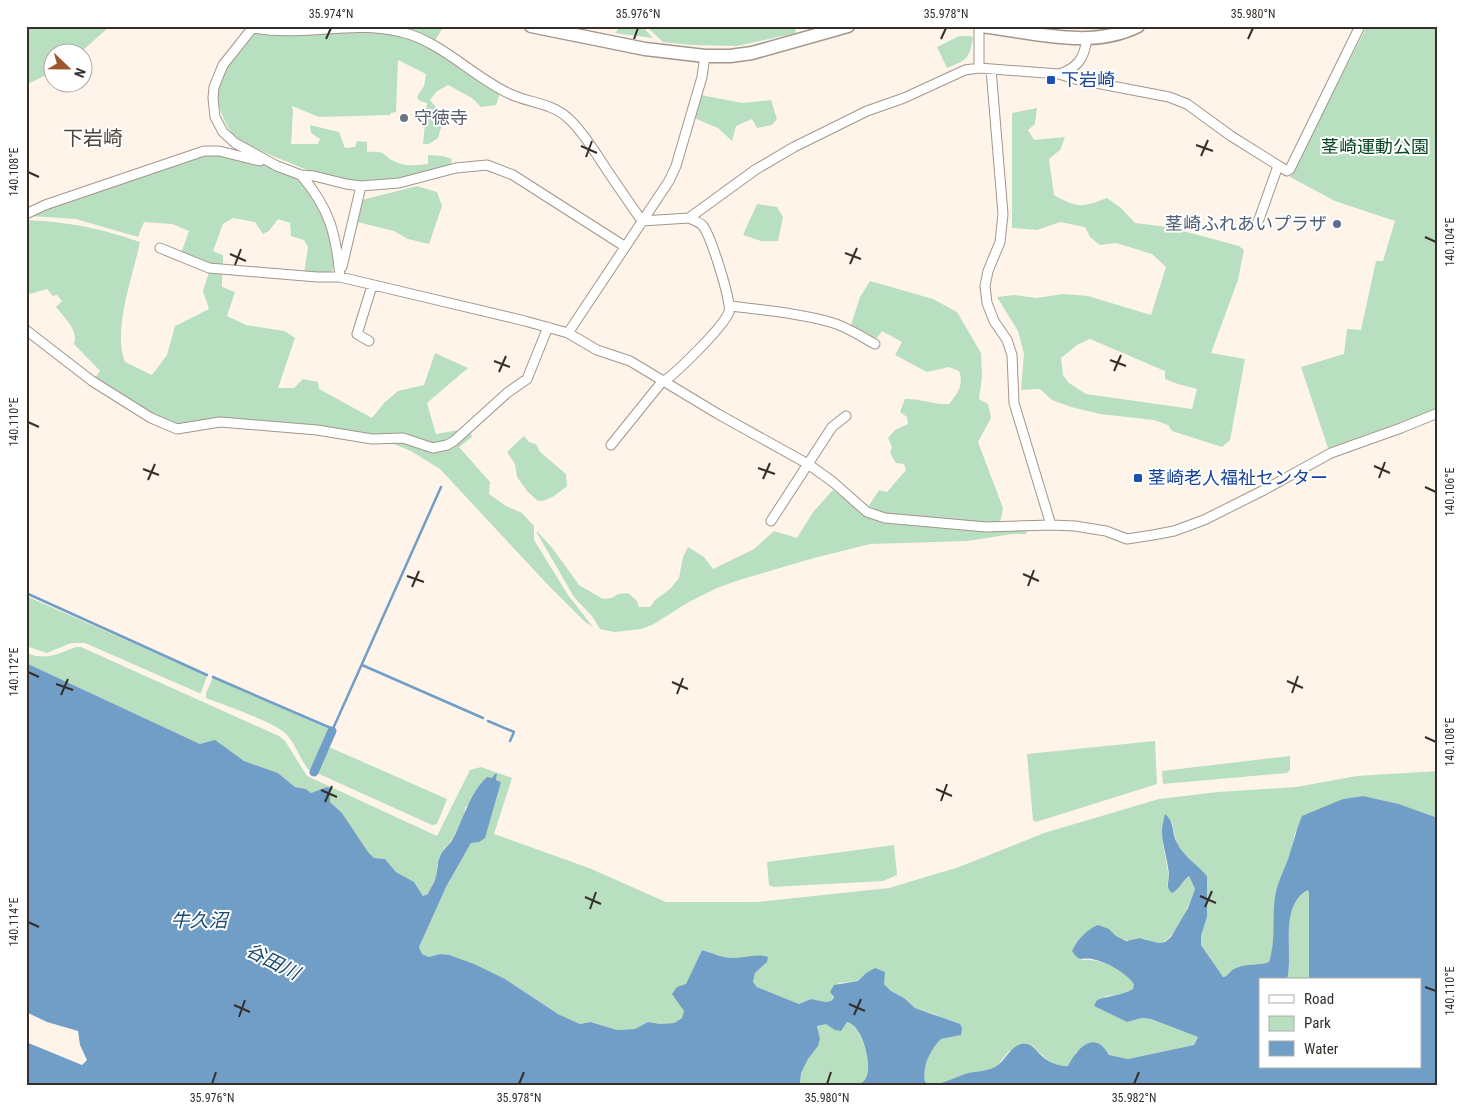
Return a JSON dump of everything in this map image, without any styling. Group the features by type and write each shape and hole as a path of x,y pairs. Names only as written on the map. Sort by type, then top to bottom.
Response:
{"street":[{"path":"531,26 645,49 705,56 730,56 752,53 848,26"},
{"path":"979,68 980,26 1087,39 1116,35 1138,26"},
{"path":"689,218 755,170 832,127 867,111 921,92 965,70 979,68 1059,74 1075,79 1169,97 1187,104 1231,136 1287,171 1290,169 1360,26"},
{"path":"277,166 235,143 218,125 213,108 214,87 223,65 254,27 271,32 377,28 401,32 419,38 498,88 520,98 551,108 567,117 580,131 642,221"},
{"path":"1059,74 1067,72 1081,61 1087,39"},
{"path":"568,333 624,246 669,181 676,166 702,77 705,56"},
{"path":"991,69 1003,214 1000,242 988,271 985,286 994,321 1007,340 1012,355 1014,403 1050,524"},
{"path":"26,214 45,205 204,151 219,151 277,166 301,175 361,186 399,183 456,168 488,165 513,175 624,246"},
{"path":"1258,222 1278,166"},
{"path":"301,175 323,204 329,218 337,251 340,277"},
{"path":"340,277 361,186"},
{"path":"611,445 661,383 721,324 730,306 710,241 702,225 689,218 642,221"},
{"path":"160,248 209,268 317,277 340,277 568,333 597,350 630,361 718,414 808,464 833,482 867,512 885,518 986,527 1050,524 1106,531 1127,539 1174,531 1204,520 1247,499 1331,453 1438,413"},
{"path":"369,341 357,334 372,286"},
{"path":"730,306 796,315 830,322 875,344"},
{"path":"26,330 92,381 151,418 177,429 220,422 317,430 372,439 403,438 433,448 447,445 454,441 507,393 527,379 548,327"},
{"path":"771,521 832,427 846,416"}],"green space":[{"path":"26,26 110,26 92,42 42,42 42,77 26,85"},
{"path":"388,26 444,26 434,42"},
{"path":"621,26 642,26 653,38 615,33"},
{"path":"646,26 794,26 796,33 737,46 690,45 663,42"},
{"name":"茎崎運動公園","path":"1367,26 1438,26 1438,409 1328,448 1301,367 1344,354 1347,329 1361,330 1376,261 1383,261 1395,221 1335,201 1290,177"},
{"path":"356,31 399,35 425,45 500,93 496,105 481,107 472,98 448,85 436,92 430,100 435,106 442,125 438,138 429,144 423,144 427,103 420,101 417,97 424,86 426,74 398,60 396,112 390,115 319,117 292,106 291,144 318,144 320,139 311,133 310,125 339,132 345,148 355,147 357,141 367,142 367,152 382,153 391,160 403,165 428,164 428,155 452,159 450,167 394,180 350,181 319,174 256,149 238,139 230,130 218,102 220,80 231,60 255,32 296,36"},
{"path":"959,36 971,36 973,38 970,50 963,61 947,68 937,47"},
{"path":"701,95 742,103 771,100 777,119 772,125 757,128 752,119 736,126 732,141 718,128 694,118"},
{"path":"1037,108 1035,124 1028,130 1034,140 1065,137 1060,150 1049,159 1054,195 1069,203 1080,205 1086,205 1107,198 1121,208 1135,223 1168,227 1239,246 1244,250 1238,280 1211,353 1245,359 1230,440 1222,447 1172,431 1168,425 1154,420 1100,414 1052,400 1040,389 1021,390 1024,354 1018,331 997,297 1014,295 1037,298 1063,294 1088,296 1151,315 1166,267 1152,254 1116,243 1100,245 1090,237 1085,227 1060,222 1037,230 1012,228 1012,113","holes":["1090,339 1165,371 1165,379 1197,389 1192,409 1086,394 1069,383 1063,375 1061,358 1077,345"]},
{"path":"223,154 280,170 305,185 314,195 321,208 336,260 330,273 304,273 308,247 304,240 291,236 290,223 278,219 269,231 263,234 255,222 233,218 223,224 213,251 223,255 223,264 210,264 181,253 189,231 172,224 144,222 138,237 76,219 30,216 44,209 203,155"},
{"path":"417,186 437,192 442,206 429,244 408,239 394,231 357,222 362,200"},
{"path":"757,204 777,207 783,217 778,241 761,241 743,235"},
{"path":"26,220 84,226 140,242 121,330 121,345 125,362 152,375 167,355 175,326 209,309 203,291 209,272 222,273 222,287 235,292 227,316 246,325 284,331 295,338 278,388 294,388 303,379 318,382 319,389 372,418 384,403 398,391 424,385 435,353 468,368 427,403 436,434 458,430 453,437 438,445 385,434 369,435 317,426 176,426 95,378 100,371 74,344 73,329 56,307 62,301 57,295 53,296 47,289 30,294 26,288"},
{"path":"870,281 933,299 957,312 981,353 982,377 979,399 988,404 991,418 978,442 1003,508 1001,519 998,523 950,522 910,518 877,512 868,507 879,490 887,492 906,470 904,464 896,463 890,453 892,447 888,438 895,430 908,424 907,417 900,412 905,399 949,404 957,392 961,381 959,371 949,367 927,372 895,355 902,342 882,331 877,338 851,325 860,297"},
{"path":"470,430 472,437 459,447 490,482 489,494 506,506 522,513 534,526 534,540 568,595 593,627 585,622 548,585 440,469 411,451 386,441 401,440 429,450"},
{"path":"524,436 529,442 536,444 540,452 566,474 567,486 546,500 538,501 528,492 517,477 515,464 507,452"},
{"path":"833,490 873,520 943,527 1027,529 1026,534 1012,534 968,541 870,544 739,580 717,588 687,603 654,624 642,629 614,632 600,629 592,616 574,597 537,533 537,531 553,549 579,585 603,599 628,593 637,601 639,607 650,607 679,578 683,557 688,547 704,557 713,569 754,549 774,531 797,538 813,512"},
{"path":"26,596 207,676 201,693 85,643 71,643 47,653 26,646"},
{"path":"81,647 279,736 285,741 307,776 437,836 470,770 481,767 512,778 494,834 589,868 666,902 757,902 889,888 959,867 1044,833 1159,799 1218,792 1296,787 1357,776 1438,771 1438,818 1399,804 1363,796 1343,799 1330,805 1295,833 1291,852 1276,892 1272,952 1269,962 1240,966 1222,977 1201,945 1201,936 1207,917 1207,876 1184,854 1176,842 1172,821 1163,844 1169,877 1167,886 1176,891 1182,881 1189,876 1195,889 1186,912 1176,929 1165,941 1159,943 1143,938 1123,940 1109,929 1081,960 1096,961 1118,969 1135,984 1133,989 1124,994 1106,996 1094,1006 1127,1022 1142,1018 1151,1019 1198,1037 1194,1045 1128,1059 1109,1055 1101,1045 1076,1052 1068,1066 1053,1063 1033,1046 1009,1051 997,1066 988,1070 966,1074 942,1083 930,1085 925,1083 924,1077 926,1065 933,1048 941,1039 961,1035 937,1015 915,1008 904,998 866,973 858,981 839,983 831,1001 811,999 799,1004 757,987 753,982 755,973 767,962 725,958 702,950 686,985 677,987 684,1011 682,1018 674,1023 660,1024 648,1022 635,1029 617,1030 592,1022 580,1024 558,1014 505,979 440,954 429,957 422,954 419,946 446,887 471,843 479,841 501,782 496,780 497,775 492,778 465,808 464,817 449,844 444,848 437,865 438,872 428,894 423,896 414,882 396,872 385,859 374,858 368,852 342,813 330,802 327,787 311,793 306,789 295,787 278,773 244,761 219,743 200,744 26,663 26,653 46,656"},
{"path":"213,677 331,730 312,773 304,764 290,738 280,729 206,698 206,693"},
{"path":"1155,741 1157,784 1036,822 1033,820 1027,754"},
{"path":"329,747 447,799 437,824 432,825 317,773"},
{"path":"1290,756 1290,770 1287,773 1163,784 1162,771"},
{"path":"894,845 897,875 883,881 773,887 769,885 767,862"},
{"path":"1308,890 1309,978 1287,978 1290,919 1298,898"},
{"path":"847,1022 858,1031 867,1055 868,1072 866,1079 862,1083 851,1085 800,1084 801,1073 808,1059 818,1046 820,1039 817,1026 826,1023 835,1030"}],"water":[{"name":"牛久沼","path":"26,663 200,744 215,740 244,761 278,773 295,787 306,789 311,793 327,787 330,788 330,802 342,813 368,852 374,858 385,859 396,872 414,882 423,896 428,894 436,878 438,861 443,850 456,834 475,792 487,777 492,778 497,774 496,780 501,782 485,838 479,842 471,843 446,887 419,947 422,954 429,957 440,954 449,955 474,964 505,979 558,1014 580,1024 591,1022 617,1030 635,1029 648,1022 660,1024 674,1023 682,1018 684,1011 672,994 677,987 686,984 702,950 729,958 759,955 768,957 767,962 755,973 753,982 757,987 799,1004 811,999 831,1001 834,997 830,992 834,985 858,981 875,968 885,972 884,984 891,991 904,998 915,1008 960,1024 962,1028 961,1035 941,1039 933,1048 924,1076 925,1082 930,1085 849,1085 859,1084 864,1081 867,1076 868,1062 858,1031 847,1022 841,1031 835,1030 826,1024 817,1026 820,1039 818,1046 808,1059 801,1073 800,1084 802,1085 33,1085 26,1081 26,1042 82,1065 87,1060 80,1045 78,1031 47,1022 26,1012"},
{"path":"1363,796 1399,804 1438,818 1438,1085 932,1085 965,1074 992,1069 1013,1048 1021,1044 1028,1044 1048,1061 1065,1066 1068,1066 1081,1048 1091,1043 1101,1045 1109,1055 1128,1059 1194,1045 1198,1037 1151,1019 1142,1018 1127,1022 1094,1006 1097,1000 1133,989 1134,984 1126,975 1110,965 1098,960 1081,959 1072,951 1086,932 1098,925 1109,929 1116,936 1126,941 1140,938 1158,943 1165,942 1171,937 1188,908 1195,889 1189,876 1174,892 1172,893 1169,889 1169,875 1162,836 1165,814 1171,821 1175,839 1180,848 1207,876 1207,917 1201,936 1201,945 1223,977 1240,966 1269,962 1273,938 1276,891 1302,816 1343,799"}],"waterway":[{"path":"332,731 441,487"},
{"path":"26,593 207,675"},
{"path":"362,665 483,718"},
{"path":"213,677 333,729"},
{"path":"488,721 514,732 510,741"},
{"path":"314,772 332,731"}],"place":[{"name":"下岩崎","path":"1051,80"},
{"name":"守徳寺","path":"404,118"},
{"name":"茎崎ふれあいプラザ","path":"1337,224"},
{"name":"茎崎老人福祉センター","path":"1138,478"}],"district":[{"name":"下岩崎","path":"93,138"}],"water label":[{"name":"谷田川","path":"273,961"}]}
